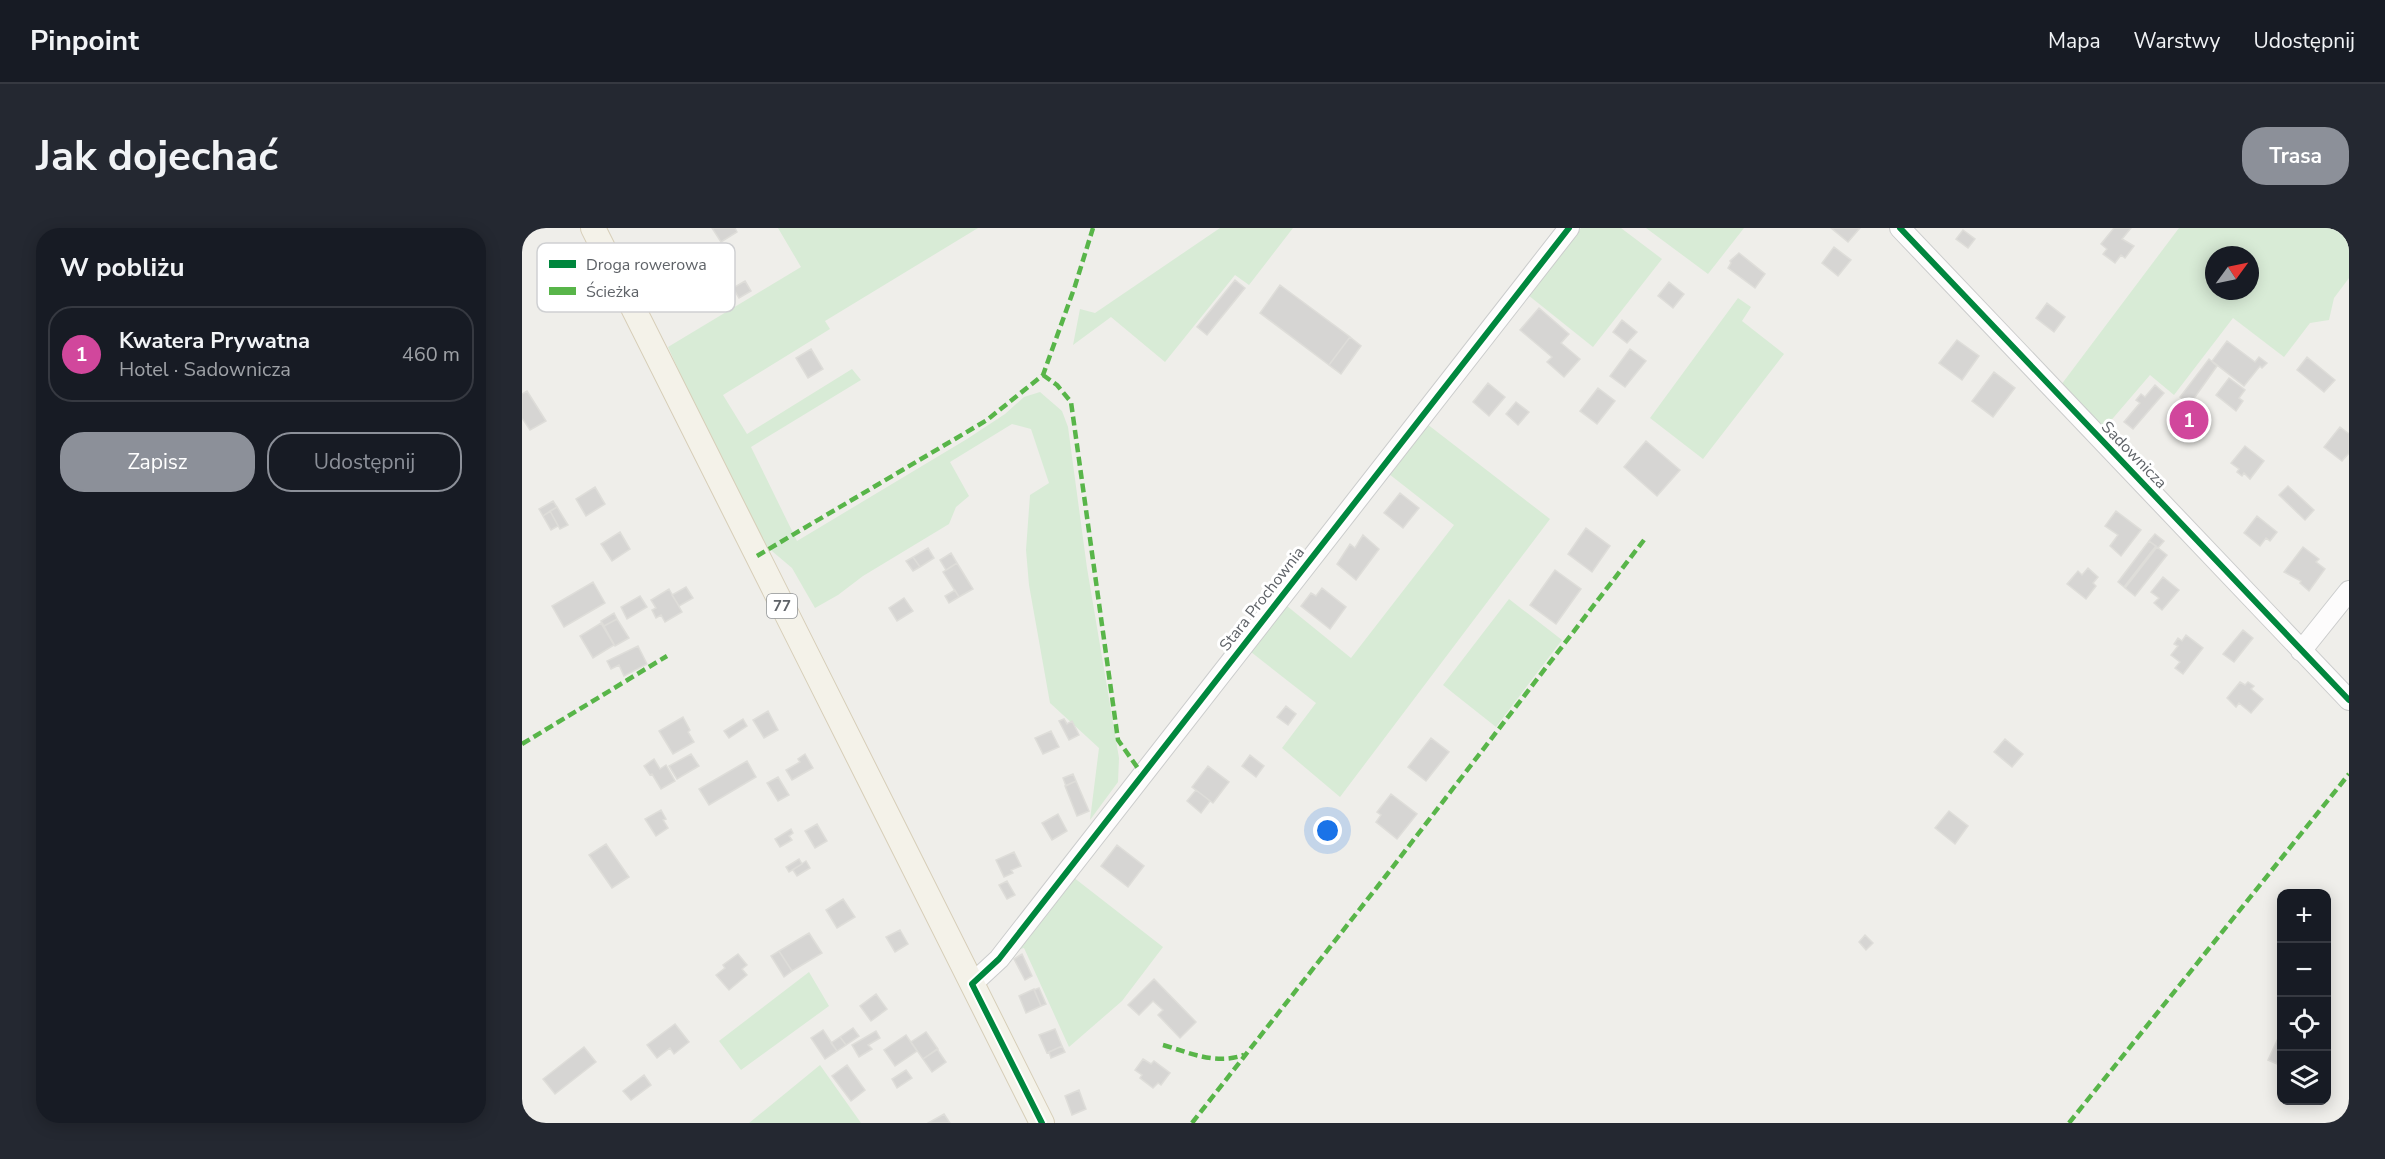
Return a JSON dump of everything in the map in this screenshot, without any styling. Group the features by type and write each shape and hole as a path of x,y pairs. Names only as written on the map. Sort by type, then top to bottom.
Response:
{"main road":[{"name":"77","path":"593,228 601,243"},
{"name":"77","path":"635,312 1042,1123"}],"street":[{"name":"Stara Prochownia","path":"972,984 999,959 1569,228"},
{"name":"Sadownicza","path":"1900,228 2349,700"},
{"path":"2301,651 2349,591"}],"green space":[{"path":"778,228 978,228 825,321 830,329 723,395 747,434 852,369 861,380 751,447 797,541 967,439 1005,414 1024,397 1040,392 1062,411 1068,427 1087,568 1119,758 1118,782 1090,820 1099,748 1050,703 1029,585 1026,550 1030,495 1049,483 1031,429 1012,424 950,462 969,496 956,507 949,524 815,608 792,568 766,546 697,412 668,347 726,312 735,312 735,307 801,267"},
{"path":"1220,228 1293,228 1249,285 1235,275 1165,362 1111,317 1073,345 1080,309 1095,313"},
{"path":"1581,228 1621,228 1662,259 1593,347 1528,295"},
{"path":"1646,228 1744,228 1708,274"},
{"path":"2179,228 2349,228 2349,278 2334,298 2329,320 2310,323 2284,357 2233,318 2174,395 2150,375 2102,431 2061,385"},
{"path":"1738,298 1751,307 1742,321 1784,354 1703,459 1650,418"},
{"path":"1427,424 1550,519 1340,797 1282,748 1316,703 1251,652 1287,606 1351,658 1454,525 1389,474"},
{"path":"1509,599 1562,640 1496,727 1443,685"},
{"path":"1073,877 1163,947 1122,1001 1069,1047 1024,948 1020,949"},
{"path":"809,972 829,1006 741,1070 719,1041"},
{"path":"820,1065 861,1123 749,1123"}],"building":[{"path":"712,228 735,228 737,232 721,242"},
{"path":"1831,228 1860,228 1848,242"},
{"path":"2114,228 2131,228 2122,239 2134,246 2125,258 2121,255 2115,263 2103,254 2107,249 2101,244"},
{"path":"1963,230 1975,239 1968,248 1956,239"},
{"path":"1834,247 1851,260 1838,276 1822,263"},
{"path":"1739,253 1765,274 1755,288 1728,268 1730,261"},
{"path":"1235,280 1245,288 1207,335 1197,327"},
{"path":"745,281 751,291 739,298 735,287"},
{"path":"1669,282 1684,294 1673,308 1658,296"},
{"path":"1280,285 1350,337 1329,365 1260,313"},
{"path":"2047,303 2065,317 2054,332 2036,318"},
{"path":"1539,308 1569,334 1561,343 1580,359 1564,377 1547,362 1552,357 1520,330"},
{"path":"1622,320 1637,332 1627,343 1613,332"},
{"path":"1350,337 1361,346 1341,374 1329,365"},
{"path":"1957,340 1979,356 1962,380 1939,363"},
{"path":"2227,341 2255,362 2259,357 2267,363 2262,368 2260,366 2244,386 2212,361"},
{"path":"811,349 823,369 808,378 796,358"},
{"path":"1630,349 1646,361 1625,387 1610,376"},
{"path":"2307,357 2335,380 2324,392 2297,370"},
{"path":"2209,359 2217,366 2190,404 2180,397"},
{"path":"1994,372 2015,388 1993,417 1972,401"},
{"path":"2229,378 2245,390 2239,398 2243,401 2236,411 2216,395"},
{"path":"1488,383 1505,397 1489,416 1473,402"},
{"path":"2155,385 2164,393 2133,429 2124,422 2140,403 2136,400 2141,394 2145,397"},
{"path":"1598,388 1615,401 1597,424 1580,411"},
{"path":"527,391 546,421 530,430 522,418 522,394"},
{"path":"2186,401 2206,415 2204,418 2208,421 2194,441 2169,424"},
{"path":"1516,402 1529,412 1518,425 1506,414"},
{"path":"2340,427 2349,434 2349,453 2342,461 2324,447"},
{"path":"1646,441 1680,470 1657,496 1624,467"},
{"path":"2245,446 2264,461 2250,479 2244,473 2242,476 2237,472 2239,469 2231,463"},
{"path":"2288,486 2314,510 2305,520 2279,495"},
{"path":"595,487 605,504 586,516 576,499"},
{"path":"1400,493 1419,508 1403,528 1384,513"},
{"path":"553,501 557,507 543,516 539,509"},
{"path":"557,507 568,525 560,529 550,511"},
{"path":"550,511 558,526 551,530 543,516"},
{"path":"2116,511 2141,530 2121,556 2110,546 2118,535 2105,526"},
{"path":"2257,516 2277,532 2270,541 2266,538 2260,546 2244,533"},
{"path":"1586,528 1610,546 1592,572 1568,554"},
{"path":"620,532 630,549 612,561 601,544"},
{"path":"2155,534 2164,541 2158,548 2149,541"},
{"path":"1363,535 1379,549 1356,580 1337,564 1350,544 1355,548"},
{"path":"2149,541 2156,546 2124,587 2118,582"},
{"path":"2157,547 2167,555 2135,596 2125,588"},
{"path":"2303,547 2319,559 2316,562 2325,569 2309,591 2300,583 2301,581 2284,572"},
{"path":"928,548 934,558 920,567 913,557"},
{"path":"951,553 957,563 946,570 940,560"},
{"path":"913,557 920,567 913,571 906,561"},
{"path":"957,563 973,589 959,597 943,572"},
{"path":"2088,568 2098,577 2093,583 2096,586 2086,599 2067,584 2078,571 2082,575"},
{"path":"1555,570 1581,589 1556,624 1530,605"},
{"path":"2163,577 2179,590 2162,610 2154,603 2159,598 2151,592"},
{"path":"593,582 605,603 564,627 552,606"},
{"path":"686,587 693,598 679,606 672,595"},
{"path":"1322,588 1346,607 1330,629 1301,606 1311,593 1316,596"},
{"path":"669,589 682,612 665,622 661,615 656,618 652,610 656,608 651,600"},
{"path":"955,590 959,597 949,603 945,596"},
{"path":"640,596 647,607 627,619 621,607"},
{"path":"904,598 913,611 897,621 889,608"},
{"path":"614,613 617,619 604,626 601,621"},
{"path":"617,619 629,638 615,646 604,626"},
{"path":"601,623 614,645 593,658 580,636"},
{"path":"2243,630 2253,638 2234,662 2223,654"},
{"path":"2186,635 2203,648 2183,674 2175,668 2180,662 2171,655 2178,646 2174,644 2178,638 2182,641"},
{"path":"638,646 647,664 624,676 619,665 611,669 607,661"},
{"path":"2240,682 2245,685 2248,682 2254,686 2251,689 2263,699 2251,713 2239,703 2236,707 2227,698"},
{"path":"1286,706 1296,714 1288,725 1277,717"},
{"path":"768,711 778,730 764,738 753,720"},
{"path":"683,717 694,742 673,754 659,731"},
{"path":"743,719 747,726 729,738 724,731"},
{"path":"1064,719 1067,724 1072,721 1079,735 1069,740 1059,721"},
{"path":"1051,731 1059,747 1043,754 1035,738"},
{"path":"1431,738 1449,752 1426,781 1408,767"},
{"path":"2005,739 2023,754 2012,767 1994,752"},
{"path":"691,754 699,766 677,779 669,766"},
{"path":"805,754 813,768 792,780 786,770 800,762 798,759"},
{"path":"1250,755 1264,766 1256,777 1242,766"},
{"path":"654,759 660,769 666,765 675,781 661,789 644,766"},
{"path":"747,761 756,777 709,805 699,789"},
{"path":"1208,766 1229,782 1213,803 1192,787"},
{"path":"1073,774 1076,781 1066,786 1063,778"},
{"path":"778,777 789,795 778,801 767,783"},
{"path":"1076,781 1089,811 1077,816 1065,786"},
{"path":"1196,790 1210,801 1201,813 1187,801"},
{"path":"1391,794 1417,814 1397,839 1376,822 1381,815 1377,812"},
{"path":"661,810 668,828 656,836 645,819"},
{"path":"1949,811 1968,826 1955,844 1935,828"},
{"path":"1058,814 1067,831 1052,840 1042,823"},
{"path":"817,824 827,841 815,848 805,831"},
{"path":"791,829 793,833 789,836 792,840 780,847 775,839"},
{"path":"606,844 629,877 612,888 589,855"},
{"path":"1117,845 1144,866 1128,887 1101,866"},
{"path":"1014,852 1021,866 1011,870 1013,873 1004,877 996,860"},
{"path":"799,859 802,864 789,872 786,867"},
{"path":"806,861 810,868 797,876 793,870"},
{"path":"1007,881 1015,895 1007,899 999,885"},
{"path":"843,899 855,917 837,928 826,910"},
{"path":"900,930 908,944 895,952 886,937"},
{"path":"809,933 822,953 792,971 779,951"},
{"path":"1865,935 1873,943 1866,950 1859,942"},
{"path":"779,951 792,971 784,977 771,956"},
{"path":"738,954 747,965 742,969 747,975 729,990 716,975 725,968 723,965"},
{"path":"1022,954 1032,976 1025,980 1014,959"},
{"path":"1154,979 1196,1022 1180,1038 1158,1015 1163,1010 1153,1001 1139,1015 1128,1005"},
{"path":"1039,988 1046,1004 1041,1006 1034,990"},
{"path":"1034,989 1041,1006 1026,1013 1019,996"},
{"path":"876,994 887,1009 871,1021 860,1006"},
{"path":"675,1024 689,1042 674,1054 670,1048 657,1058 647,1045"},
{"path":"853,1028 859,1036 846,1045 840,1037"},
{"path":"1055,1029 1062,1046 1047,1053 1039,1035"},
{"path":"823,1030 837,1051 825,1059 811,1038"},
{"path":"876,1031 880,1038 868,1045 872,1049 859,1057 852,1045"},
{"path":"926,1032 938,1049 923,1059 911,1042"},
{"path":"906,1035 917,1051 895,1066 884,1050"},
{"path":"840,1037 846,1045 837,1051 831,1043"},
{"path":"2277,1040 2277,1064 2268,1060"},
{"path":"1062,1046 1065,1052 1051,1058 1049,1052"},
{"path":"584,1047 596,1062 555,1094 543,1079"},
{"path":"937,1049 946,1062 932,1072 923,1059"},
{"path":"1143,1059 1151,1064 1154,1061 1170,1073 1161,1085 1158,1083 1153,1088 1140,1078 1142,1075 1135,1070"},
{"path":"847,1065 865,1090 851,1101 832,1076"},
{"path":"906,1070 912,1078 897,1088 892,1079"},
{"path":"644,1075 651,1085 631,1100 623,1091"},
{"path":"1079,1090 1086,1109 1072,1115 1065,1096"},
{"path":"944,1114 950,1123 928,1123"}],"marked path":[{"path":"757,556 987,420 1043,375 1093,228"},
{"path":"1043,375 1057,385 1071,402 1118,740 1142,774"},
{"path":"1192,1123 1644,540"},
{"path":"522,744 667,656"},
{"path":"2069,1123 2349,774"},
{"path":"1163,1045 1213,1058 1223,1059 1244,1055"}],"cycle path":[{"path":"1042,1123 972,984 999,959 1569,228"},
{"path":"1900,228 2349,700"}],"place":[{"name":"Kwatera Prywatna","path":"2189,420"}]}
